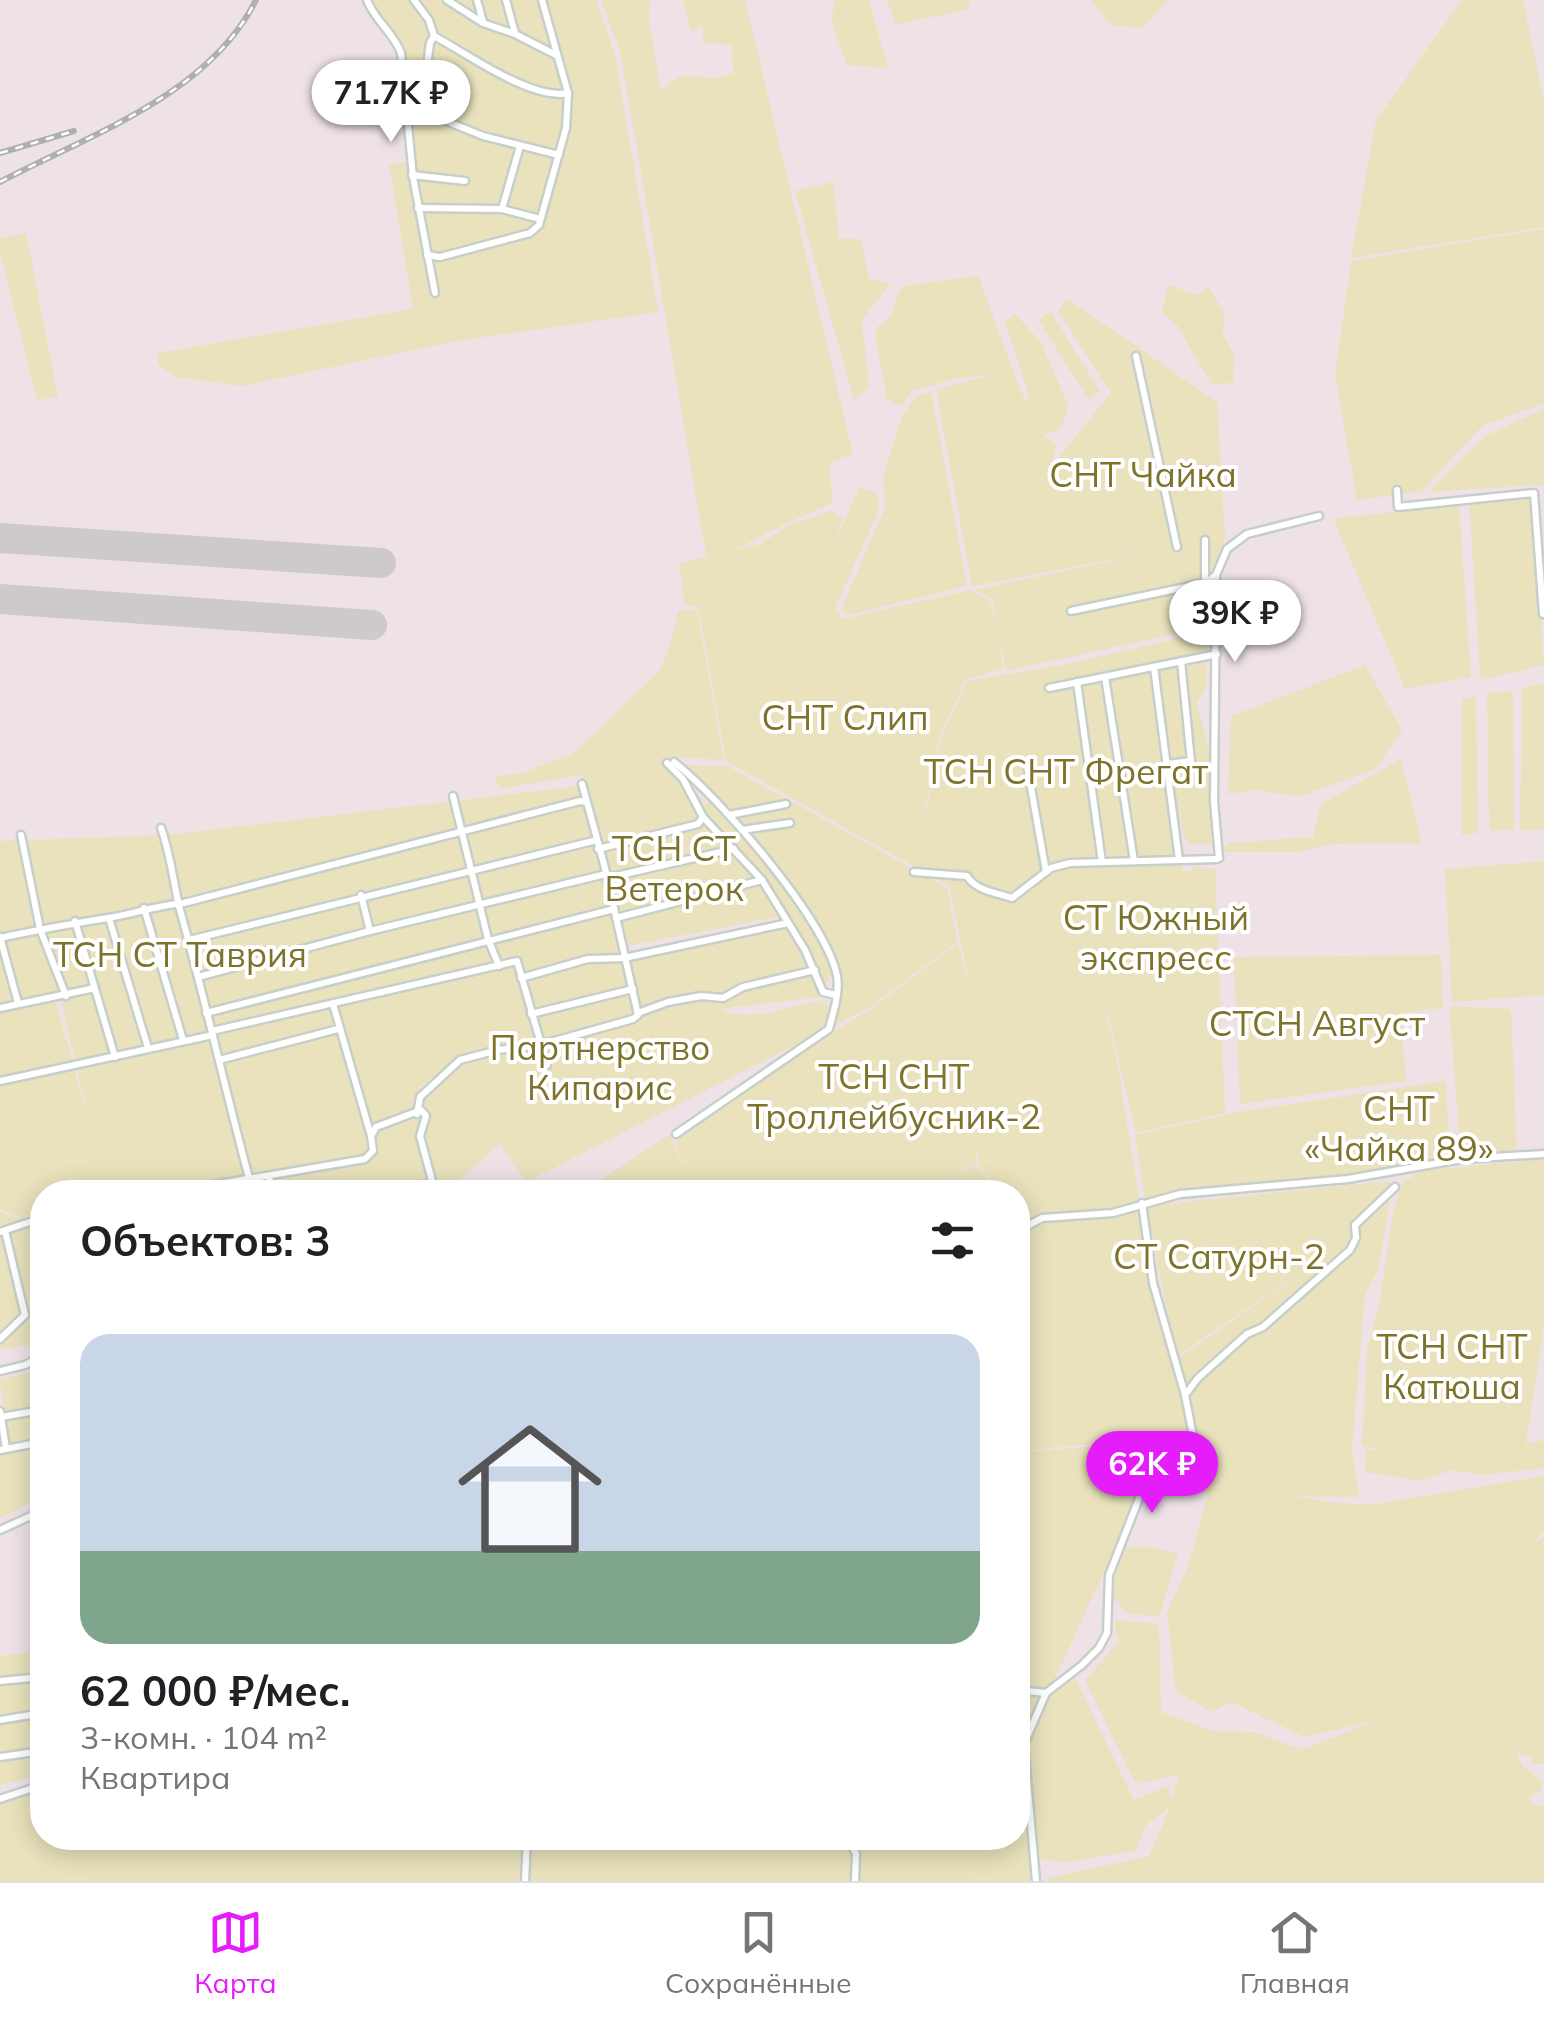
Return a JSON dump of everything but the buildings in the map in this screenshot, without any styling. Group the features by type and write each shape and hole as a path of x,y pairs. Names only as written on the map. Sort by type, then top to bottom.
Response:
{"street":[{"path":"367,0 374,18 400,48 412,174 435,294"},
{"path":"414,0 434,36 536,92 568,94"},
{"path":"448,0 483,23 557,56"},
{"path":"477,0 483,23"},
{"path":"506,0 515,34"},
{"path":"426,255 435,258 537,228 566,128 568,94 542,0"},
{"path":"434,36 422,109 430,116 559,155"},
{"path":"404,100 422,104"},
{"path":"502,209 520,146"},
{"path":"412,174 465,181"},
{"path":"418,208 502,209 541,219"},
{"path":"1136,356 1176,546"},
{"path":"1397,490 1398,507 1534,494 1542,614"},
{"path":"914,872 967,876 982,889 1012,898 1046,872 1070,863 1218,858 1214,801 1216,575 1227,549 1246,534 1319,516"},
{"path":"1205,540 1206,583"},
{"path":"1071,610 1206,583 1216,575"},
{"path":"1049,688 1217,654"},
{"path":"1167,764 1191,760 1182,662"},
{"path":"1154,667 1179,860"},
{"path":"1105,676 1134,862"},
{"path":"1077,682 1102,862"},
{"path":"676,1134 830,1030 836,996 836,971 817,929 742,830 698,780 671,762 703,817 762,880 823,992 836,996"},
{"path":"1027,765 1046,872"},
{"path":"582,784 638,1013"},
{"path":"453,796 498,966"},
{"path":"18,1004 0,937 179,904 580,800 586,802"},
{"path":"728,815 786,804"},
{"path":"189,940 361,895 698,824 703,817"},
{"path":"742,830 790,823"},
{"path":"161,828 249,1178"},
{"path":"19,837 40,929 66,996"},
{"path":"198,977 370,931 734,848"},
{"path":"206,1014 488,939 762,880"},
{"path":"361,895 370,931"},
{"path":"144,908 182,1040"},
{"path":"110,918 148,1048"},
{"path":"76,921 114,1056"},
{"path":"522,978 588,960 624,958 788,923"},
{"path":"0,1082 517,962 547,1065"},
{"path":"418,1114 420,1097 460,1060 540,1045 633,1019 638,1013 668,1002 701,996 723,998 743,987 814,970"},
{"path":"0,1008 95,988"},
{"path":"531,1014 633,990"},
{"path":"241,1180 368,1158 373,1151 333,1004"},
{"path":"219,1060 338,1028"},
{"path":"371,1136 376,1127 421,1110 426,1114 420,1130 432,1180"},
{"path":"1030,1224 1042,1218 1113,1214 1180,1194 1348,1179 1462,1159 1544,1154"},
{"path":"1185,1394 1247,1334 1264,1327 1350,1250 1356,1238 1355,1224 1396,1187"},
{"path":"1030,1730 1046,1693 1082,1665 1107,1633 1109,1575 1142,1491 1157,1472 1194,1441 1154,1283 1142,1204"},
{"path":"1,1337 25,1315 2,1232 30,1223"},
{"path":"0,1371 30,1362"},
{"path":"30,1411 0,1414 3,1449 30,1444"},
{"path":"0,1530 30,1516"},
{"path":"0,1682 30,1678"},
{"path":"1030,1691 1046,1693"},
{"path":"0,1720 30,1714"},
{"path":"0,1757 30,1752"},
{"path":"0,1798 30,1789"},
{"path":"1030,1812 1036,1881"},
{"path":"525,1881 526,1850"},
{"path":"854,1850 855,1881"}],"green space":[{"path":"368,0 446,0 457,9 556,56 541,0 596,0 615,55 658,312 457,341 242,386 175,377 158,364 158,353 413,309 389,164 412,161 406,101 422,105 433,32 421,103 406,99 402,53"},
{"path":"448,0 539,0 556,54 484,22"},
{"path":"601,0 650,0 649,21 661,91 683,76 711,78 734,73 731,45 703,43 703,26 691,32 683,0 745,0 853,454 829,463 833,503 736,550 760,544 790,525 831,511 843,518 835,544 859,487 878,494 879,510 835,608 843,619 970,590 991,602 998,629 993,600 974,590 1159,551 972,586 936,390 994,374 954,379 912,391 901,406 887,399 875,335 877,327 892,313 903,286 978,276 1026,402 1029,394 1005,322 1015,314 1041,342 1069,407 1060,430 1044,435 1056,446 1052,466 1111,393 1058,311 1066,298 1217,402 1225,537 1206,627 1006,671 999,639 1003,669 966,679 939,738 915,862 941,739 967,681 1074,663 1207,631 1207,686 1197,703 1209,748 1211,844 1190,845 1183,834 1179,801 1182,871 1192,871 1193,865 1215,868 1225,1113 1136,1133 1096,965 1117,1061 1140,1203 1113,1212 1040,1216 1030,1221 1030,1180 991,1180 979,1163 975,1137 977,1164 953,1172 979,1166 989,1180 601,1180 670,1134 682,1164 673,1132 869,1010 958,943 972,995 949,886 726,761 698,606 685,606 679,564 712,555 706,555 621,55"},
{"path":"835,0 869,0 888,68 847,65 831,21"},
{"path":"887,0 971,0 967,10 896,24"},
{"path":"1091,0 1168,0 1142,28 1111,25"},
{"path":"1462,0 1523,0 1544,102 1544,227 1351,258 1376,120"},
{"path":"833,182 839,239 861,239 869,279 890,284 862,320 869,388 854,400 795,191"},
{"path":"1544,229 1544,403 1482,426 1422,491 1357,500 1335,375 1351,261"},
{"path":"26,233 58,397 37,400 0,252 0,238"},
{"path":"1168,285 1196,295 1209,287 1224,313 1223,335 1234,354 1233,383 1211,384 1178,326 1162,313"},
{"path":"1051,312 1100,392 1088,399 1038,319"},
{"path":"931,391 967,586 847,615 841,610 885,508 883,477 903,414 917,396"},
{"path":"1544,409 1544,485 1428,492 1485,436"},
{"path":"1530,493 1544,665 1484,679 1480,675 1469,497"},
{"path":"1459,506 1471,677 1405,689 1333,518"},
{"name":"ТСН СТ Ветерок","path":"697,609 724,760 668,757 705,804 712,802 677,764 729,767 947,888 957,942 868,1008 835,1025 841,983 828,956 832,971 827,983 821,979 783,916 628,946 581,775 500,789 494,777 524,772 573,754 660,670 678,611"},
{"path":"1365,665 1402,730 1376,769 1298,797 1258,790 1228,794 1231,716"},
{"path":"1544,683 1544,829 1520,831 1522,688"},
{"path":"1513,691 1514,829 1492,831 1487,693"},
{"path":"1476,696 1478,833 1462,836 1462,699"},
{"path":"1401,759 1422,843 1333,844 1297,852 1219,852 1229,843 1313,837 1321,804"},
{"path":"579,786 635,1009 661,1010 694,1003 640,1006 626,954 785,922 821,997 719,1009 760,1014 827,1000 830,1027 530,1180 525,1180 500,1143 460,1180 280,1180 371,1161 369,1136 413,1119 423,1091 454,1068 536,1043 521,965 516,966 534,1041 451,1065 420,1087 413,1114 365,1133 368,1158 250,1180 30,1180 30,1345 0,1349 0,1212 29,1221 0,1209 0,1014 55,999 90,1125 59,992 0,1005 0,841 167,835"},
{"path":"1544,861 1544,995 1452,1002 1445,869"},
{"name":"СТСН Август","path":"1441,955 1443,1008 1401,1013 1406,1081 1240,1104 1234,957"},
{"path":"1449,1006 1511,1009 1517,1153 1461,1155"},
{"name":"СНТ «Чайка 89»","path":"1446,1081 1450,1165 1145,1200 1135,1135 1244,1111"},
{"name":"ТСН СНТ Катюша","path":"1544,1159 1544,1325 1526,1444 1544,1440 1544,1468 1482,1475 1452,1470 1422,1481 1365,1472 1366,1450 1380,1449 1362,1446 1367,1352 1379,1305 1394,1207 1404,1182 1420,1171"},
{"name":"СТ Сатурн-2","path":"1389,1181 1393,1186 1352,1223 1391,1194 1378,1270 1365,1294 1352,1451 1359,1497 1294,1496 1371,1505 1544,1476 1544,1531 1530,1547 1544,1536 1544,1764 1534,1764 1530,1757 1516,1753 1523,1767 1543,1782 1539,1793 1527,1797 1536,1807 1544,1805 1544,1881 1048,1881 1047,1878 1149,1856 1170,1807 1146,1825 1135,1851 1066,1862 1035,1859 1030,1738 1047,1697 1075,1678 1134,1800 1168,1786 1171,1801 1179,1774 1136,1784 1085,1680 1119,1642 1114,1620 1159,1624 1161,1712 1213,1731 1256,1732 1302,1750 1375,1721 1304,1737 1232,1702 1211,1712 1176,1691 1167,1612 1188,1567 1208,1493 1199,1492 1197,1450 1179,1358 1328,1254 1177,1356 1145,1206"},
{"path":"1141,1206 1192,1441 1183,1448 1156,1438 1030,1450 1030,1226"},
{"path":"30,1371 30,1503 0,1518 0,1454 9,1452 0,1380"},
{"path":"1153,1441 1160,1449 1054,1681 1046,1691 1034,1689 1041,1700 1030,1726 1030,1452"},
{"path":"1151,1547 1178,1554 1159,1617 1127,1613 1111,1594 1123,1548"},
{"path":"30,1652 30,1777 0,1785 0,1656"},
{"path":"30,1788 30,1850 521,1850 519,1881 0,1881 0,1797"},
{"path":"1030,1844 1034,1881 523,1881 524,1850 1030,1850"}],"runway":[{"path":"0,538 381,563"},
{"path":"0,599 372,625"}],"railway":[{"path":"0,182 108,129 178,87 209,62 235,33 256,0"},
{"path":"0,153 74,131"}],"park label":[{"name":"СНТ Чайка","path":"1143,475"},
{"name":"СНТ Слип","path":"845,718"},
{"name":"ТСН СНТ Фрегат","path":"1066,772"},
{"name":"СТ Южный экспресс","path":"1156,938"},
{"name":"ТСН СТ Таврия","path":"180,955"},
{"name":"Партнерство Кипарис","path":"600,1068"},
{"name":"ТСН СНТ Троллейбусник-2","path":"894,1097"}]}
